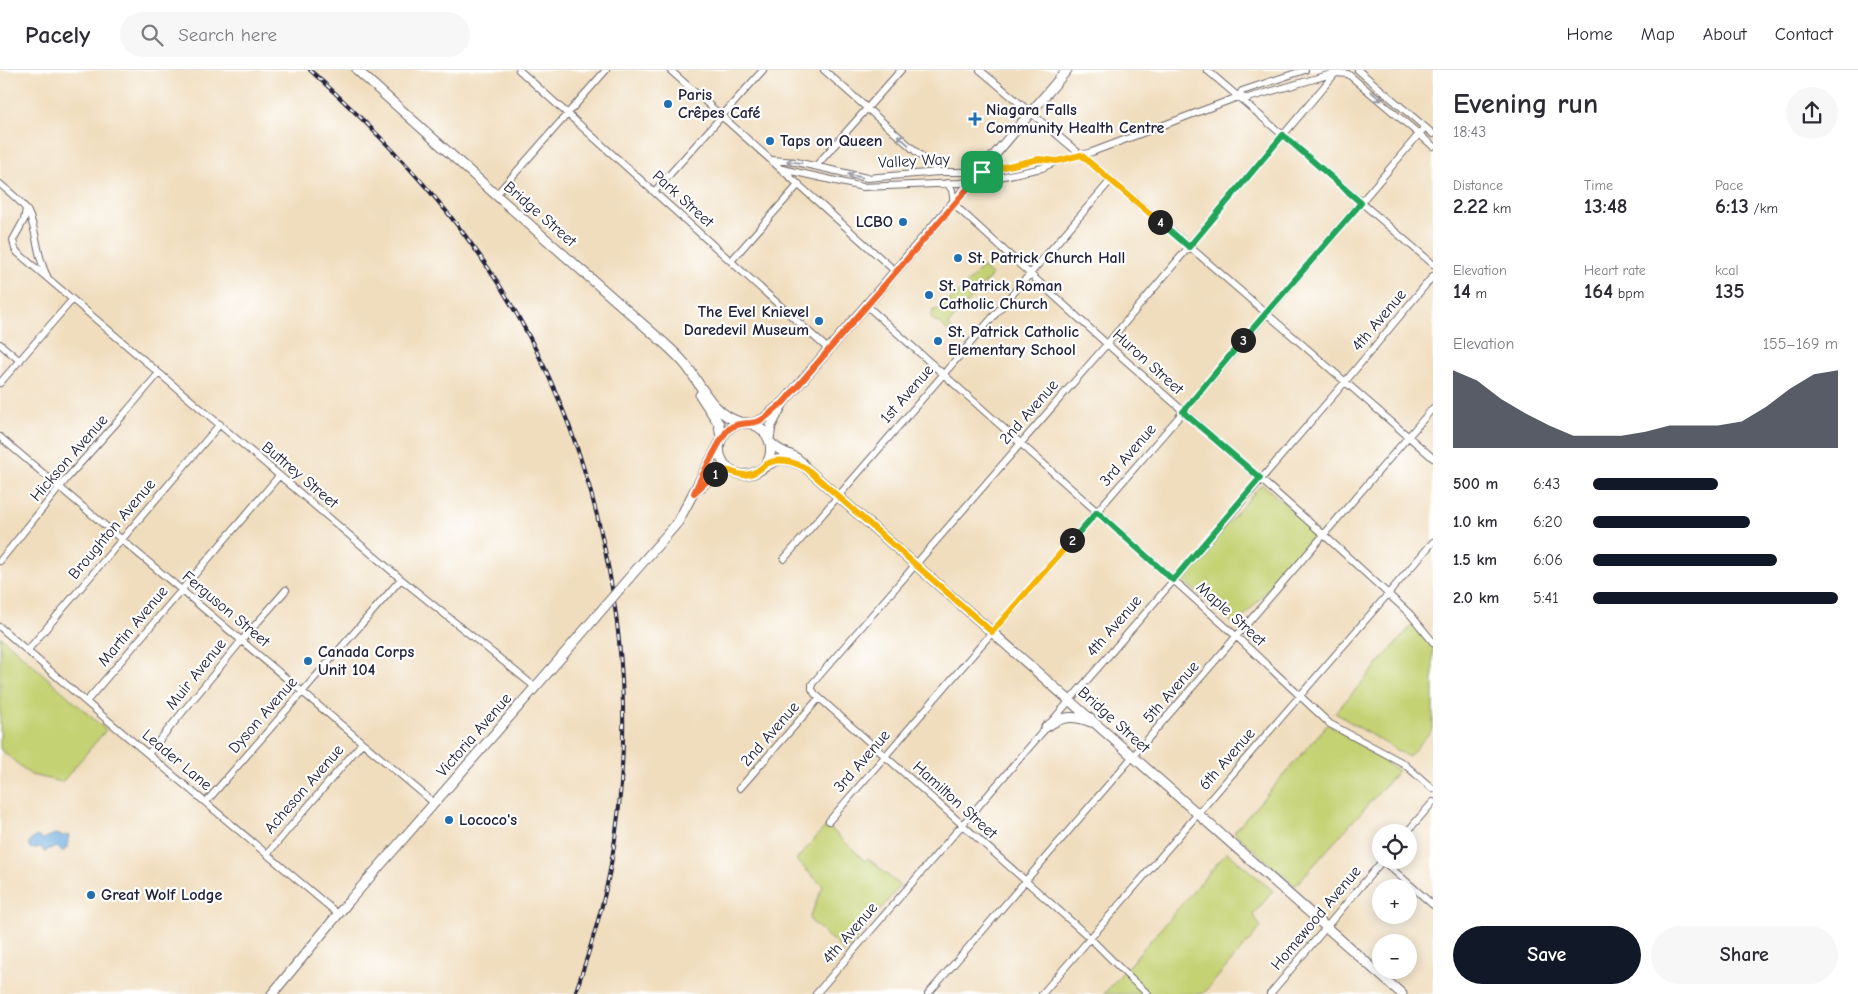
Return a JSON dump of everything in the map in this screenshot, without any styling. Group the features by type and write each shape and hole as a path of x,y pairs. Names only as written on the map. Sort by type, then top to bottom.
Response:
{"main road":[{"name":"Bridge Street","path":"357,70 664,342 686,365 698,386 717,409 728,417 747,423"},
{"path":"783,403 763,419 730,428 721,441 721,458 730,470 745,475 754,474 766,465 771,455 771,426 783,403 982,172 1067,70"},
{"name":"Bridge Street","path":"698,386 702,400 719,424 721,441"},
{"path":"747,423 762,429 770,441"},
{"name":"Victoria Avenue","path":"272,994 338,914 678,522 721,441"},
{"name":"Bridge Street","path":"770,441 780,452 798,458 806,468 1402,994"},
{"name":"Bridge Street","path":"766,465 785,460 806,468"},
{"name":"Victoria Avenue","path":"694,493 714,474 730,470"},
{"path":"1046,727 1058,719 1071,717 1084,719 1096,724"}],"street":[{"name":"Park Street","path":"518,70 828,349"},
{"path":"496,195 606,70"},
{"path":"670,70 895,271"},
{"path":"654,192 763,70"},
{"path":"824,70 939,172"},
{"path":"816,166 901,70"},
{"path":"980,70 1111,180 1433,458"},
{"path":"1207,70 1433,264"},
{"name":"Valley Way","path":"1238,97 1242,91 1305,70"},
{"path":"1358,70 1433,134"},
{"path":"1336,72 1348,74 1354,78 1433,146"},
{"name":"Valley Way","path":"782,169 863,187 972,182 1042,168 1238,97 1248,98 1336,72"},
{"name":"2nd Avenue","path":"740,788 819,698 812,689 812,684 816,677 1107,344 1336,72"},
{"name":"3rd Avenue","path":"829,821 1183,412 1425,127"},
{"name":"Valley Way","path":"772,160 796,162 867,178 939,172 982,172 1039,159 1057,161"},
{"name":"1st Avenue","path":"784,558 1111,180"},
{"path":"947,183 952,190 954,203"},
{"name":"Buttrey Street","path":"0,184 26,209 33,225 43,268 50,281"},
{"path":"731,261 799,184"},
{"name":"Huron Street","path":"954,203 1107,344 1324,535 1410,614 1433,642"},
{"name":"Buttrey Street","path":"26,209 24,220 13,238 13,246 18,253 401,579 535,687"},
{"name":"4th Avenue","path":"816,994 1260,478 1345,382 1433,276"},
{"path":"0,383 72,300"},
{"name":"Maple Street","path":"866,305 1237,637 1330,724 1403,763 1433,789"},
{"path":"0,344 20,361"},
{"name":"Hickson Avenue","path":"0,560 158,373"},
{"name":"5th Avenue","path":"928,994 1433,408"},
{"name":"Broughton Avenue","path":"27,651 220,424"},
{"name":"Ferguson Street","path":"1,440 61,487 434,803"},
{"name":"Martin Avenue","path":"86,702 280,476"},
{"name":"6th Avenue","path":"1042,994 1433,542"},
{"name":"Dyson Avenue","path":"206,802 401,579"},
{"name":"Muir Avenue","path":"148,754 286,590"},
{"name":"Leader Lane","path":"0,627 86,702 268,853 338,914"},
{"name":"Hamilton Street","path":"819,698 1090,938 1148,994"},
{"name":"Acheson Avenue","path":"268,853 362,743"},
{"path":"1414,824 1433,802"},
{"name":"Homewood Avenue","path":"1273,993 1375,869"},
{"path":"1393,869 1433,905"}],"green space":[{"path":"982,267 992,275 948,325 964,341 961,344 940,323 931,318 933,310 940,309 942,301 946,305"},
{"path":"1262,484 1317,532 1236,626 1180,578"},
{"path":"1414,623 1433,647 1433,729 1408,757 1335,713"},
{"path":"0,636 106,730 62,782 31,775 0,749"},
{"path":"1328,724 1398,771 1295,886 1234,832"},
{"path":"827,825 865,861 868,858 900,886 845,952 809,919 823,886 796,860"},
{"path":"1227,852 1273,891 1253,915 1261,927 1203,994 1104,994"}],"water":[{"path":"55,834 69,835 67,847 63,852 57,847 44,852 41,847 32,849 29,847 29,842 36,836 43,839"}],"railway":[{"path":"310,70 400,158 442,206 480,256 522,324 557,396 585,472 605,550 618,630 623,711 620,791 610,870 595,932 575,994"}],"place":[{"name":"Paris Crêpes Café","path":"668,104"},
{"name":"Niagara Falls Community Health Centre","path":"975,119"},
{"name":"Taps on Queen","path":"770,141"},
{"name":"LCBO","path":"903,222"},
{"name":"St. Patrick Church Hall","path":"958,258"},
{"name":"St. Patrick Roman Catholic Church","path":"929,295"},
{"name":"The Evel Knievel Daredevil Museum","path":"819,321"},
{"name":"St. Patrick Catholic Elementary School","path":"938,341"},
{"name":"Canada Corps Unit 104","path":"308,661"},
{"name":"Lococo's","path":"449,820"},
{"name":"Great Wolf Lodge","path":"91,895"}],"route":[{"path":"1283,135 1361,203 1183,412 1260,478 1173,580 1097,512 992,632 838,495 806,468 796,463 785,460 774,462 766,465 754,474 745,475 730,470 718,472 694,493 725,433 736,425 750,424 763,419 783,403 982,172 1039,159 1057,161 1081,155 1189,247 1283,135"}]}
